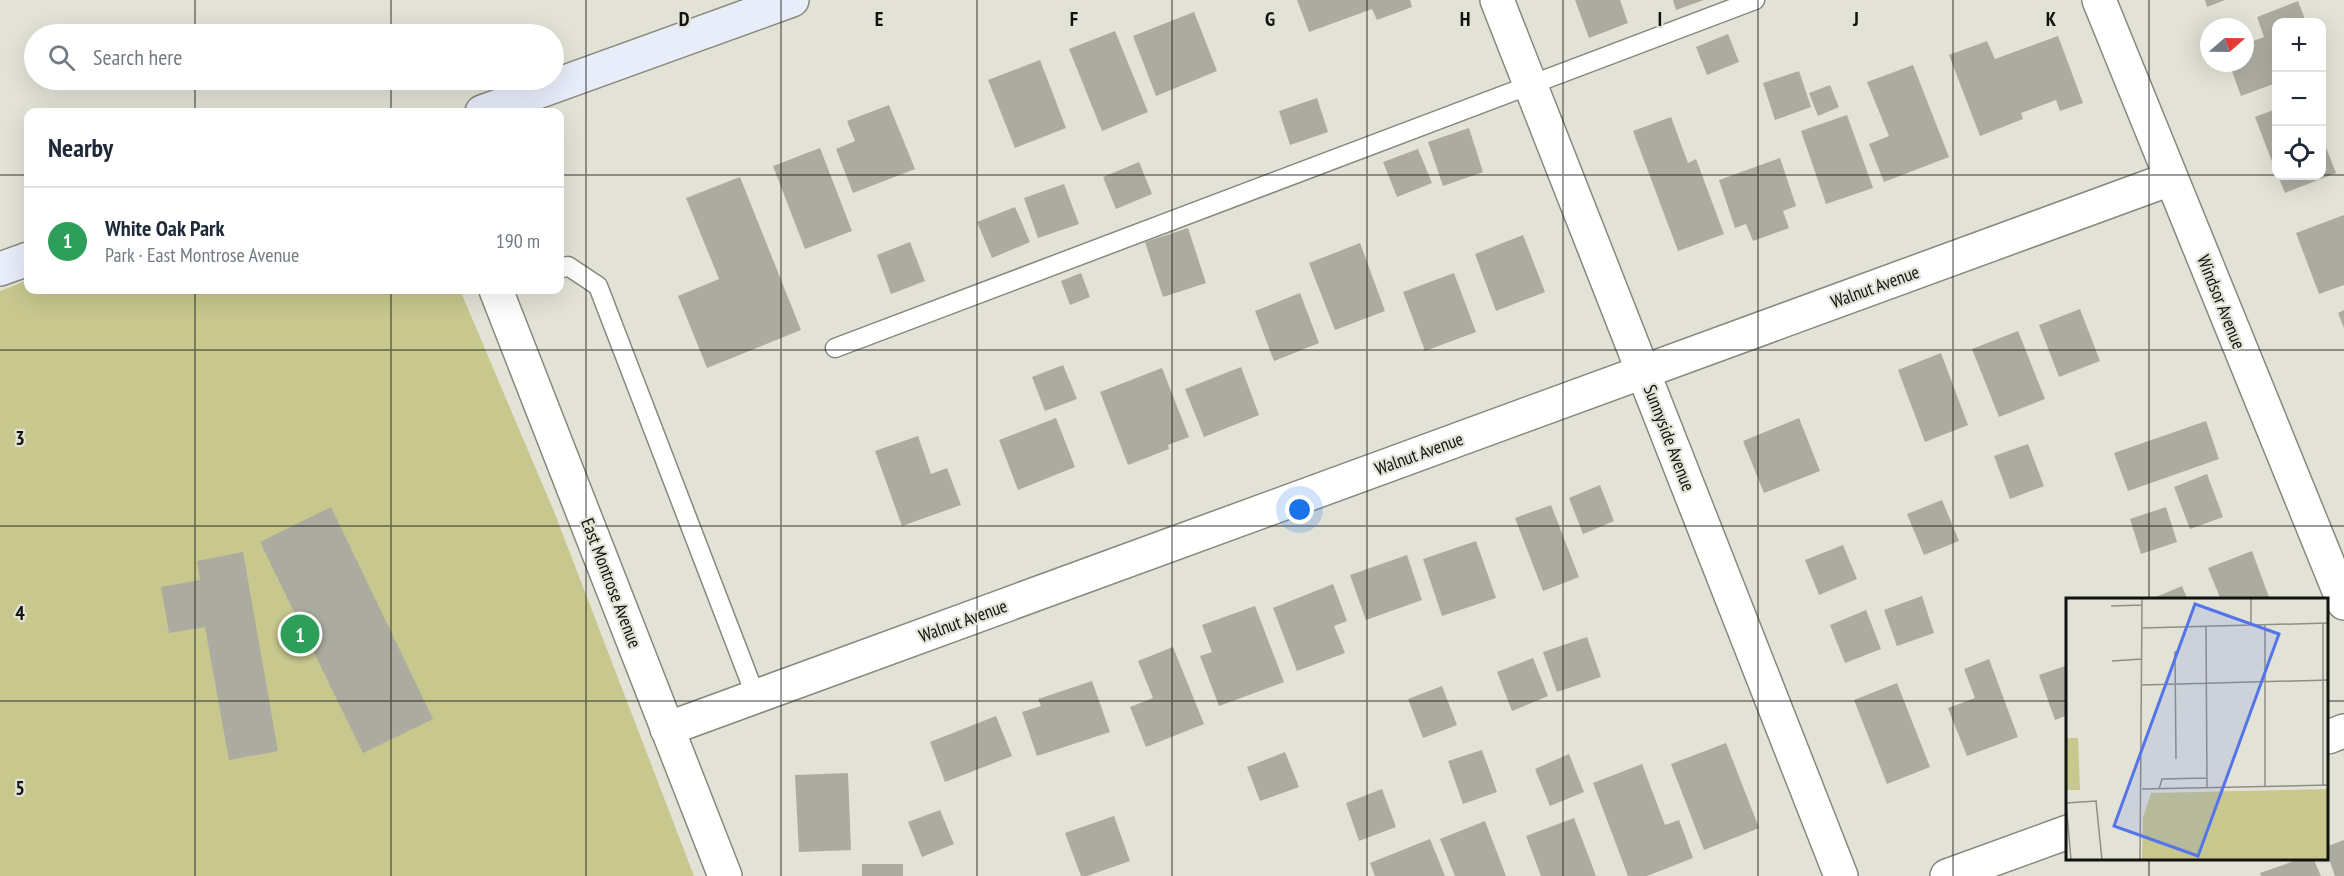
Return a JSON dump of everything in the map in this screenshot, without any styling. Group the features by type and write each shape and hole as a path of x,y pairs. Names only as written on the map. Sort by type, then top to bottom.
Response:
{"main road":[{"path":"564,82 792,0"},
{"path":"493,108 543,90"},
{"path":"0,269 24,260"}],"street":[{"name":"Sunnyside Avenue","path":"1497,0 1841,876"},
{"name":"Windsor Avenue","path":"2099,0 2170,178 2342,590"},
{"name":"Walnut Avenue","path":"667,729 2170,178"},
{"name":"East Montrose Avenue","path":"500,294 725,876"},
{"path":"2329,737 2344,731"},
{"path":"1947,876 2066,833"}],"lane":[{"path":"835,348 1755,0"},
{"path":"564,268 568,266 598,286 756,697"}],"green space":[{"path":"24,282 24,294 462,294 555,514 694,876 0,876 0,291"}],"building":[{"path":"1297,0 1410,0 1412,7 1377,20 1372,9 1309,32"},
{"path":"1575,0 1620,0 1628,23 1589,38"},
{"path":"1673,0 1704,0 1676,10"},
{"path":"2205,0 2225,0 2207,7"},
{"path":"2298,1 2304,18 2272,18 2272,84 2241,96 2232,72 2254,72 2254,41 2264,37 2257,17"},
{"path":"1194,12 1217,71 1156,96 1133,36"},
{"path":"1115,31 1148,112 1102,131 1069,49"},
{"path":"1728,34 1739,62 1707,75 1696,47"},
{"path":"2058,36 2083,103 2060,111 2056,100 2021,113 2023,119 1980,136 1949,55 1987,41 1995,59"},
{"path":"1040,60 1066,128 1015,148 988,80"},
{"path":"1913,65 1949,157 1884,182 1869,144 1889,136 1867,82"},
{"path":"1799,71 1811,107 1775,120 1763,83"},
{"path":"1830,85 1839,107 1818,116 1809,93"},
{"path":"1317,98 1328,132 1290,145 1279,111"},
{"path":"889,105 915,169 853,193 836,149 855,141 847,121"},
{"path":"2272,111 2272,162 2255,117"},
{"path":"1847,115 1873,188 1826,204 1801,131"},
{"path":"1671,117 1688,163 1696,159 1724,234 1678,251 1633,131"},
{"path":"1469,128 1483,172 1443,186 1428,142"},
{"path":"2326,147 2336,173 2326,177"},
{"path":"820,148 852,231 805,249 773,166"},
{"path":"1418,149 1432,183 1397,197 1383,162"},
{"path":"1780,158 1796,206 1783,211 1789,228 1753,241 1746,224 1735,228 1719,180"},
{"path":"1139,162 1152,194 1116,209 1103,177"},
{"path":"740,177 801,330 707,368 678,296 719,279 686,198"},
{"path":"2280,180 2318,180 2285,193"},
{"path":"1064,184 1079,224 1038,238 1024,198"},
{"path":"1015,207 1030,242 992,258 977,222"},
{"path":"2344,215 2344,285 2319,294 2296,233"},
{"path":"1188,228 1206,283 1163,297 1145,242"},
{"path":"1523,235 1545,292 1496,311 1475,254"},
{"path":"910,242 925,281 891,294 877,255"},
{"path":"1360,243 1385,311 1335,330 1309,263"},
{"path":"1081,273 1090,297 1070,305 1061,281"},
{"path":"1454,273 1476,332 1425,351 1403,292"},
{"path":"1300,293 1319,343 1274,361 1255,311"},
{"path":"2080,309 2100,361 2059,377 2039,325"},
{"path":"2344,310 2344,328 2338,313"},
{"path":"2018,331 2045,399 1999,417 1972,349"},
{"path":"1941,353 1968,425 1925,442 1898,370"},
{"path":"1063,365 1077,399 1045,411 1032,377"},
{"path":"1241,367 1259,415 1204,437 1185,389"},
{"path":"1162,368 1189,437 1168,445 1169,449 1128,465 1100,392"},
{"path":"1056,418 1075,467 1018,490 999,440"},
{"path":"1799,418 1820,471 1764,493 1743,441"},
{"path":"2206,421 2219,459 2128,491 2114,453"},
{"path":"918,436 931,474 947,468 961,505 902,526 875,451"},
{"path":"2028,444 2044,486 2010,499 1994,456"},
{"path":"2207,474 2223,517 2190,529 2174,487"},
{"path":"1600,485 1614,521 1583,534 1569,498"},
{"path":"1942,500 1959,541 1924,555 1907,514"},
{"path":"1551,505 1579,577 1543,591 1515,518"},
{"path":"331,507 433,719 363,753 260,542"},
{"path":"2166,507 2177,542 2141,554 2130,519"},
{"path":"1476,541 1496,598 1442,616 1423,559"},
{"path":"1843,545 1857,579 1819,595 1805,560"},
{"path":"2252,551 2269,598 2220,598 2208,568"},
{"path":"243,552 278,751 229,760 205,627 169,633 161,587 200,580 197,561"},
{"path":"1407,555 1422,600 1366,620 1350,575"},
{"path":"1333,584 1347,621 1334,626 1345,653 1297,671 1273,608"},
{"path":"2182,586 2187,598 2154,598"},
{"path":"1922,596 1934,633 1897,646 1884,610"},
{"path":"1255,606 1284,682 1219,706 1200,656 1212,652 1202,625"},
{"path":"1866,610 1881,649 1845,663 1830,625"},
{"path":"1587,637 1601,677 1557,692 1543,652"},
{"path":"1173,647 1204,724 1146,747 1130,707 1153,698 1138,661"},
{"path":"1533,658 1548,696 1512,711 1497,672"},
{"path":"1989,659 2018,737 1967,756 1948,708 1975,698 1964,669"},
{"path":"2066,666 2066,716 2055,720 2039,675"},
{"path":"1092,681 1110,732 1037,756 1022,712 1041,706 1038,699"},
{"path":"1897,683 1930,767 1887,784 1854,700"},
{"path":"1442,686 1457,725 1423,738 1408,699"},
{"path":"996,716 1012,756 945,782 930,742"},
{"path":"1726,743 1759,828 1704,850 1671,764"},
{"path":"1482,750 1497,792 1463,804 1448,761"},
{"path":"1285,752 1299,787 1260,801 1247,767"},
{"path":"1569,754 1584,792 1550,806 1535,769"},
{"path":"1642,764 1665,825 1679,820 1693,858 1647,876 1628,876 1593,783"},
{"path":"848,773 851,850 799,852 795,775"},
{"path":"1382,789 1396,827 1359,841 1346,803"},
{"path":"940,810 954,844 922,857 908,822"},
{"path":"1114,816 1130,861 1081,876 1065,833"},
{"path":"1574,818 1596,876 1541,876 1526,836"},
{"path":"1485,821 1506,876 1455,876 1440,839"},
{"path":"1430,839 1445,876 1375,876 1370,863"},
{"path":"2344,840 2344,876 2335,876 2329,859 2329,846"},
{"path":"2294,861 2314,861 2321,876 2261,876 2260,873"},
{"path":"862,864 903,864 903,876 862,876"}],"place":[{"name":"White Oak Park","path":"300,634"}]}
